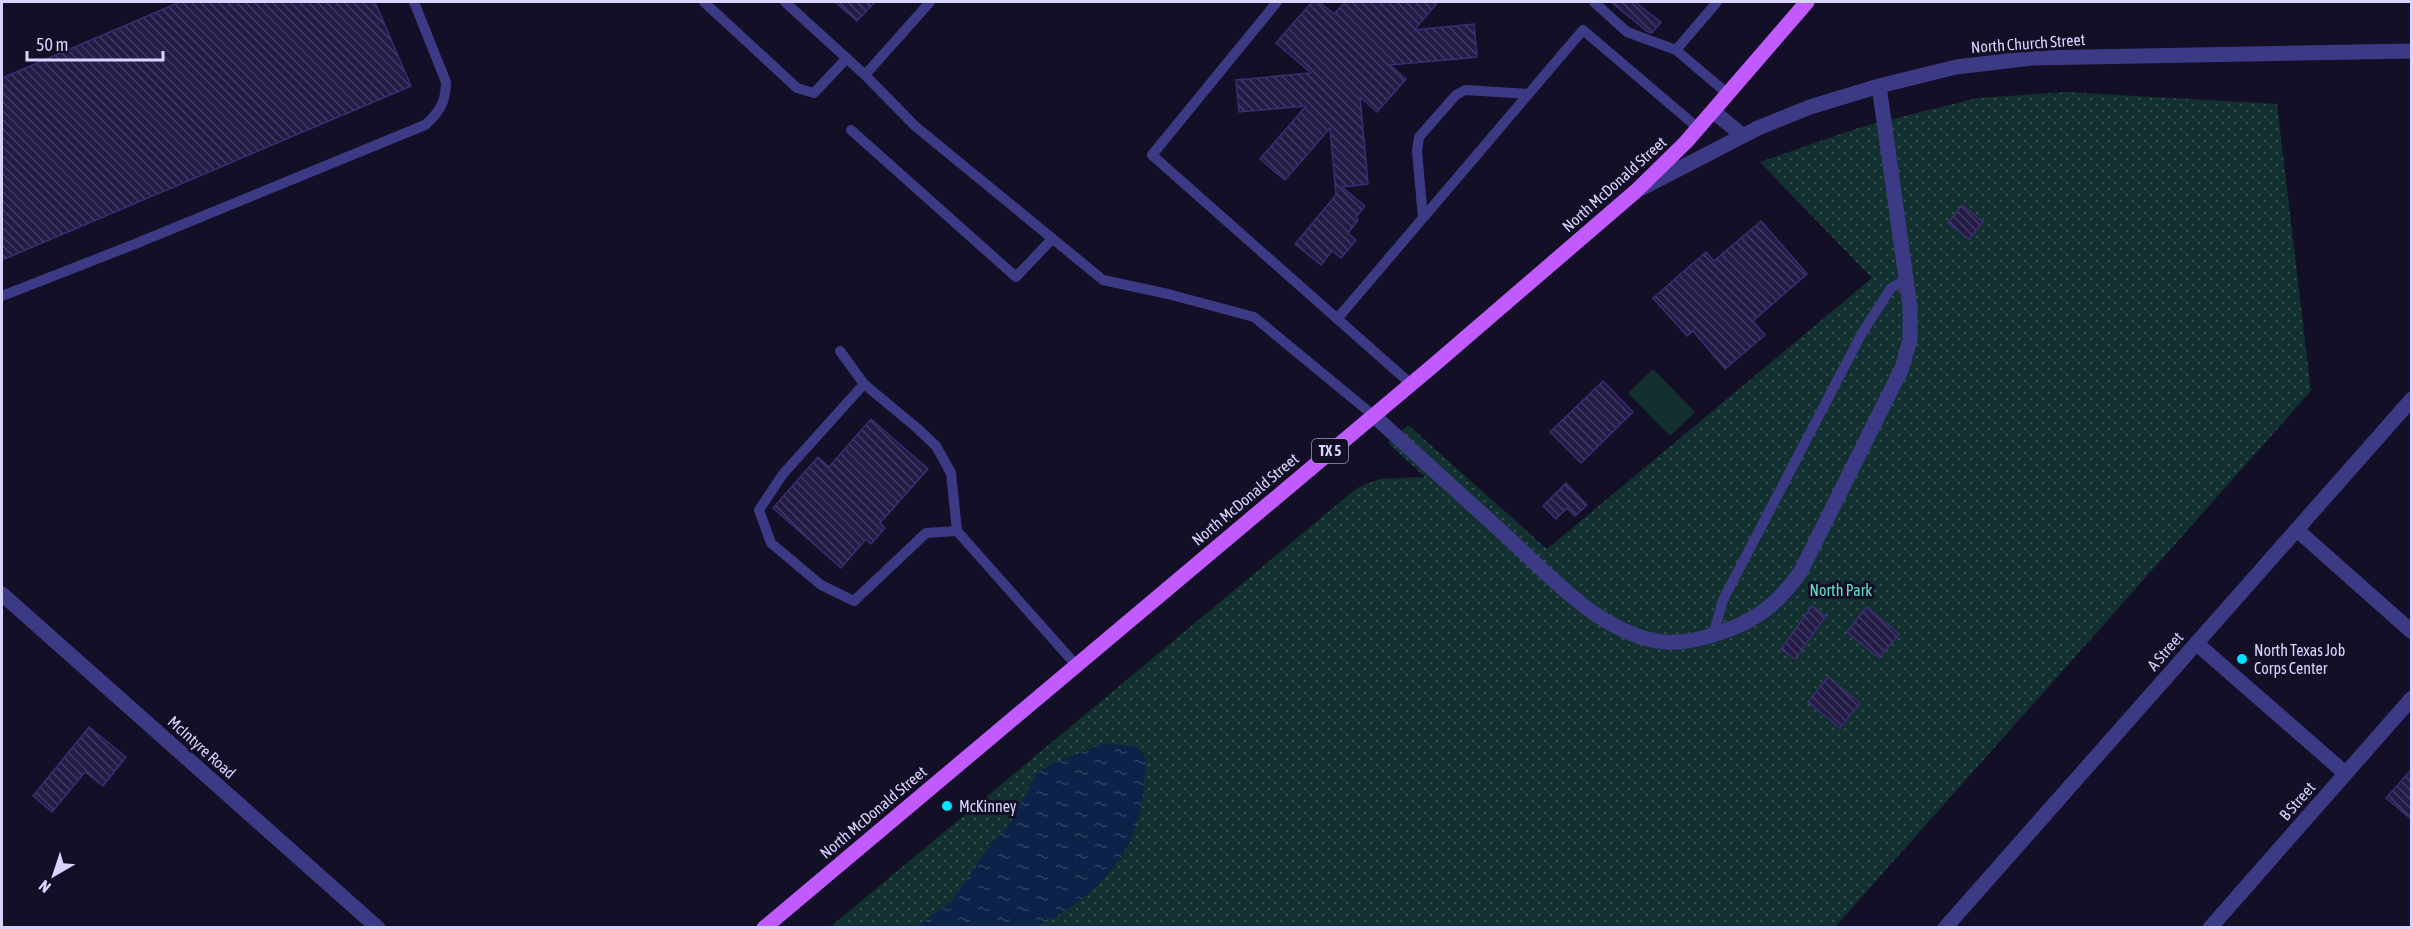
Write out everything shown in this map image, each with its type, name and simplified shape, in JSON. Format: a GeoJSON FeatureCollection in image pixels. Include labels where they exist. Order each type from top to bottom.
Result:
{"type":"FeatureCollection","features":[{"type":"Feature","properties":{"kind":"main road","name":"North McDonald Street"},"geometry":{"type":"LineString","coordinates":[[764,927],[1411,384],[1636,191],[1698,128],[1807,2]]}},
{"type":"Feature","properties":{"kind":"street","name":"North Church Street"},"geometry":{"type":"LineString","coordinates":[[1636,191],[1743,136],[1810,107],[1879,86],[1956,67],[2032,58],[2412,51]]}},
{"type":"Feature","properties":{"kind":"street"},"geometry":{"type":"LineString","coordinates":[[1373,415],[1552,577],[1607,621],[1625,632],[1657,641],[1682,642],[1733,629],[1761,615],[1785,593],[1801,571],[1902,368],[1910,339],[1912,322],[1907,279],[1879,86]]}},
{"type":"Feature","properties":{"kind":"street"},"geometry":{"type":"LineString","coordinates":[[1713,111],[1743,136]]}},
{"type":"Feature","properties":{"kind":"street","name":"A Street"},"geometry":{"type":"LineString","coordinates":[[1945,927],[2412,399]]}},
{"type":"Feature","properties":{"kind":"street"},"geometry":{"type":"LineString","coordinates":[[2297,530],[2412,632]]}},
{"type":"Feature","properties":{"kind":"street","name":"McIntyre Road"},"geometry":{"type":"LineString","coordinates":[[2,594],[378,927]]}},
{"type":"Feature","properties":{"kind":"street"},"geometry":{"type":"LineString","coordinates":[[2196,643],[2345,773]]}},
{"type":"Feature","properties":{"kind":"street","name":"B Street"},"geometry":{"type":"LineString","coordinates":[[2210,927],[2412,698]]}},
{"type":"Feature","properties":{"kind":"lane"},"geometry":{"type":"LineString","coordinates":[[2,296],[425,125],[442,106],[446,95],[446,82],[414,2]]}},
{"type":"Feature","properties":{"kind":"lane"},"geometry":{"type":"LineString","coordinates":[[704,2],[797,88],[814,93],[847,58]]}},
{"type":"Feature","properties":{"kind":"lane"},"geometry":{"type":"LineString","coordinates":[[785,2],[865,75],[915,126],[1103,280],[1168,294],[1254,317],[1373,415]]}},
{"type":"Feature","properties":{"kind":"lane"},"geometry":{"type":"LineString","coordinates":[[865,75],[930,2]]}},
{"type":"Feature","properties":{"kind":"lane"},"geometry":{"type":"LineString","coordinates":[[1276,2],[1152,155],[1411,384]]}},
{"type":"Feature","properties":{"kind":"lane"},"geometry":{"type":"LineString","coordinates":[[1594,2],[1627,32],[1676,50],[1728,94]]}},
{"type":"Feature","properties":{"kind":"lane"},"geometry":{"type":"LineString","coordinates":[[1676,50],[1717,2]]}},
{"type":"Feature","properties":{"kind":"lane"},"geometry":{"type":"LineString","coordinates":[[1337,319],[1583,30],[1698,128]]}},
{"type":"Feature","properties":{"kind":"lane"},"geometry":{"type":"LineString","coordinates":[[1424,218],[1417,151],[1419,137],[1456,95],[1465,90],[1529,94]]}},
{"type":"Feature","properties":{"kind":"lane"},"geometry":{"type":"LineString","coordinates":[[851,130],[1016,277],[1052,239]]}},
{"type":"Feature","properties":{"kind":"lane"},"geometry":{"type":"LineString","coordinates":[[1713,635],[1723,600],[1863,333],[1891,288],[1907,279]]}},
{"type":"Feature","properties":{"kind":"lane"},"geometry":{"type":"LineString","coordinates":[[840,351],[864,384],[936,446],[951,473],[957,531],[1076,665]]}},
{"type":"Feature","properties":{"kind":"lane"},"geometry":{"type":"LineString","coordinates":[[864,384],[783,474],[759,510],[771,543],[821,585],[854,601],[926,533],[957,531]]}},
{"type":"Feature","properties":{"kind":"green space","name":"North Park"},"geometry":{"type":"Polygon","coordinates":[[[2067,92],[2277,104],[2311,391],[1835,927],[829,928],[1357,488],[1379,479],[1425,477],[1388,443],[1408,425],[1547,549],[1872,278],[1760,162],[1861,127],[1977,98],[2067,92]]]}},
{"type":"Feature","properties":{"kind":"green space"},"geometry":{"type":"Polygon","coordinates":[[[1653,369],[1695,412],[1670,436],[1628,393],[1653,369]]]}},
{"type":"Feature","properties":{"kind":"water"},"geometry":{"type":"Polygon","coordinates":[[[1105,743],[1137,747],[1145,756],[1142,802],[1130,842],[1120,859],[1091,891],[1053,919],[1032,927],[916,927],[953,900],[991,844],[1010,825],[1037,773],[1058,761],[1105,743]]]}},
{"type":"Feature","properties":{"kind":"building"},"geometry":{"type":"Polygon","coordinates":[[[180,2],[375,2],[411,86],[2,260],[2,78],[180,2]]]}},
{"type":"Feature","properties":{"kind":"building"},"geometry":{"type":"Polygon","coordinates":[[[835,2],[875,2],[857,21],[835,2]]]}},
{"type":"Feature","properties":{"kind":"building"},"geometry":{"type":"Polygon","coordinates":[[[1312,2],[1319,2],[1334,14],[1345,2],[1438,2],[1414,30],[1474,24],[1477,57],[1390,65],[1406,79],[1377,112],[1360,97],[1368,184],[1342,187],[1365,206],[1348,233],[1356,240],[1341,258],[1332,251],[1321,265],[1295,244],[1336,195],[1330,128],[1285,180],[1260,159],[1306,106],[1239,112],[1236,80],[1311,73],[1276,43],[1312,2]]]}},
{"type":"Feature","properties":{"kind":"building"},"geometry":{"type":"Polygon","coordinates":[[[1611,2],[1635,2],[1661,22],[1652,33],[1648,32],[1611,2]]]}},
{"type":"Feature","properties":{"kind":"building"},"geometry":{"type":"Polygon","coordinates":[[[1962,205],[1983,222],[1969,239],[1948,223],[1962,205]]]}},
{"type":"Feature","properties":{"kind":"building"},"geometry":{"type":"Polygon","coordinates":[[[1761,221],[1807,274],[1753,321],[1765,335],[1725,369],[1693,331],[1687,336],[1653,298],[1706,252],[1714,261],[1761,221]]]}},
{"type":"Feature","properties":{"kind":"building"},"geometry":{"type":"Polygon","coordinates":[[[1603,381],[1633,412],[1581,463],[1550,432],[1603,381]]]}},
{"type":"Feature","properties":{"kind":"building"},"geometry":{"type":"Polygon","coordinates":[[[871,419],[928,469],[880,523],[885,528],[871,544],[866,539],[841,568],[773,508],[818,457],[829,467],[871,419]]]}},
{"type":"Feature","properties":{"kind":"building"},"geometry":{"type":"Polygon","coordinates":[[[1566,483],[1587,505],[1575,516],[1567,508],[1556,519],[1543,506],[1566,483]]]}},
{"type":"Feature","properties":{"kind":"building"},"geometry":{"type":"Polygon","coordinates":[[[1812,606],[1826,616],[1795,659],[1781,649],[1812,606]]]}},
{"type":"Feature","properties":{"kind":"building"},"geometry":{"type":"Polygon","coordinates":[[[1867,607],[1899,634],[1879,658],[1847,632],[1867,607]]]}},
{"type":"Feature","properties":{"kind":"building"},"geometry":{"type":"Polygon","coordinates":[[[1828,677],[1860,703],[1840,728],[1808,702],[1828,677]]]}},
{"type":"Feature","properties":{"kind":"building"},"geometry":{"type":"Polygon","coordinates":[[[89,727],[126,757],[103,786],[85,772],[52,812],[33,796],[89,727]]]}},
{"type":"Feature","properties":{"kind":"building"},"geometry":{"type":"Polygon","coordinates":[[[2412,769],[2412,820],[2386,798],[2412,769]]]}},
{"type":"Feature","properties":{"kind":"place","name":"North Texas Job Corps Center"},"geometry":{"type":"Point","coordinates":[2242,659]}},
{"type":"Feature","properties":{"kind":"place","name":"McKinney"},"geometry":{"type":"Point","coordinates":[947,806]}}]}
